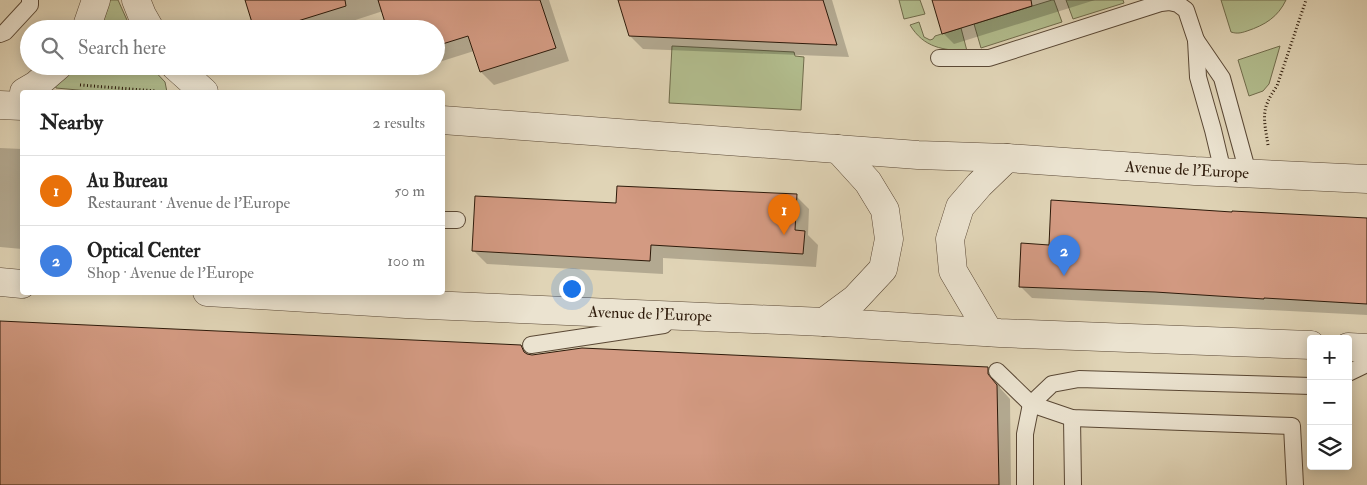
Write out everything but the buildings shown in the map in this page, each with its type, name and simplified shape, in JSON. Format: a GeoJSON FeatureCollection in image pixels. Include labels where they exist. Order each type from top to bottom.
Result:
{"type":"FeatureCollection","features":[{"type":"Feature","properties":{"kind":"street"},"geometry":{"type":"LineString","coordinates":[[89,20],[96,0]]}},
{"type":"Feature","properties":{"kind":"street"},"geometry":{"type":"LineString","coordinates":[[136,0],[145,20]]}},
{"type":"Feature","properties":{"kind":"street"},"geometry":{"type":"LineString","coordinates":[[28,90],[47,75]]}},
{"type":"Feature","properties":{"kind":"street"},"geometry":{"type":"LineString","coordinates":[[185,75],[202,90]]}},
{"type":"Feature","properties":{"kind":"street","name":"Avenue de l'Europe"},"geometry":{"type":"LineString","coordinates":[[445,120],[838,150],[1367,179]]}},
{"type":"Feature","properties":{"kind":"street"},"geometry":{"type":"LineString","coordinates":[[824,322],[855,299],[882,269],[889,239],[885,210],[868,182],[838,150]]}},
{"type":"Feature","properties":{"kind":"street"},"geometry":{"type":"LineString","coordinates":[[989,332],[953,271],[950,239],[960,207],[978,185],[1007,158]]}},
{"type":"Feature","properties":{"kind":"street"},"geometry":{"type":"LineString","coordinates":[[0,282],[20,284]]}},
{"type":"Feature","properties":{"kind":"street","name":"Avenue de l'Europe"},"geometry":{"type":"LineString","coordinates":[[302,295],[397,298],[989,332],[1307,344]]}},
{"type":"Feature","properties":{"kind":"street"},"geometry":{"type":"LineString","coordinates":[[1352,347],[1367,348]]}},
{"type":"Feature","properties":{"kind":"lane"},"geometry":{"type":"LineString","coordinates":[[0,34],[5,32],[30,5],[30,0]]}},
{"type":"Feature","properties":{"kind":"lane"},"geometry":{"type":"LineString","coordinates":[[939,58],[989,58],[1169,2],[1178,4],[1186,10],[1196,40],[1198,77],[1213,130],[1248,173]]}},
{"type":"Feature","properties":{"kind":"lane"},"geometry":{"type":"LineString","coordinates":[[1196,40],[1222,78],[1248,173]]}},
{"type":"Feature","properties":{"kind":"lane"},"geometry":{"type":"LineString","coordinates":[[530,345],[714,317]]}},
{"type":"Feature","properties":{"kind":"lane"},"geometry":{"type":"LineString","coordinates":[[1352,371],[1367,364]]}},
{"type":"Feature","properties":{"kind":"lane"},"geometry":{"type":"LineString","coordinates":[[997,371],[1031,404],[1072,418],[1292,426],[1294,485]]}},
{"type":"Feature","properties":{"kind":"lane"},"geometry":{"type":"LineString","coordinates":[[1025,485],[1024,434],[1031,404],[1052,384],[1079,379],[1307,386]]}},
{"type":"Feature","properties":{"kind":"lane"},"geometry":{"type":"LineString","coordinates":[[1072,418],[1073,485]]}},
{"type":"Feature","properties":{"kind":"path"},"geometry":{"type":"LineString","coordinates":[[1248,173],[1268,99],[1277,86],[1306,0]]}},
{"type":"Feature","properties":{"kind":"path"},"geometry":{"type":"LineString","coordinates":[[50,90],[70,85],[149,90]]}},
{"type":"Feature","properties":{"kind":"green space"},"geometry":{"type":"Polygon","coordinates":[[[103,0],[118,0],[127,20],[96,20],[103,0]]]}},
{"type":"Feature","properties":{"kind":"green space"},"geometry":{"type":"Polygon","coordinates":[[[899,0],[920,0],[925,14],[904,19],[899,0]]]}},
{"type":"Feature","properties":{"kind":"green space"},"geometry":{"type":"Polygon","coordinates":[[[1054,0],[1062,22],[981,48],[974,24],[1054,0]]]}},
{"type":"Feature","properties":{"kind":"green space"},"geometry":{"type":"Polygon","coordinates":[[[1066,0],[1123,0],[1124,3],[1073,19],[1066,0]]]}},
{"type":"Feature","properties":{"kind":"green space"},"geometry":{"type":"Polygon","coordinates":[[[1221,0],[1286,0],[1270,20],[1254,29],[1237,33],[1231,32],[1221,0]]]}},
{"type":"Feature","properties":{"kind":"green space"},"geometry":{"type":"Polygon","coordinates":[[[919,22],[924,37],[930,40],[935,36],[961,28],[967,51],[942,48],[921,39],[910,25],[919,22]]]}},
{"type":"Feature","properties":{"kind":"green space"},"geometry":{"type":"Polygon","coordinates":[[[672,46],[794,52],[795,56],[804,57],[801,110],[669,103],[672,46]]]}},
{"type":"Feature","properties":{"kind":"green space"},"geometry":{"type":"Polygon","coordinates":[[[1280,46],[1269,84],[1263,91],[1249,96],[1238,60],[1280,46]]]}},
{"type":"Feature","properties":{"kind":"green space"},"geometry":{"type":"Polygon","coordinates":[[[59,75],[158,75],[165,82],[167,90],[78,90],[56,88],[54,81],[59,75]]]}},
{"type":"Feature","properties":{"kind":"place","name":"Au Bureau"},"geometry":{"type":"Point","coordinates":[784,235]}},
{"type":"Feature","properties":{"kind":"place","name":"Optical Center"},"geometry":{"type":"Point","coordinates":[1064,276]}}]}
